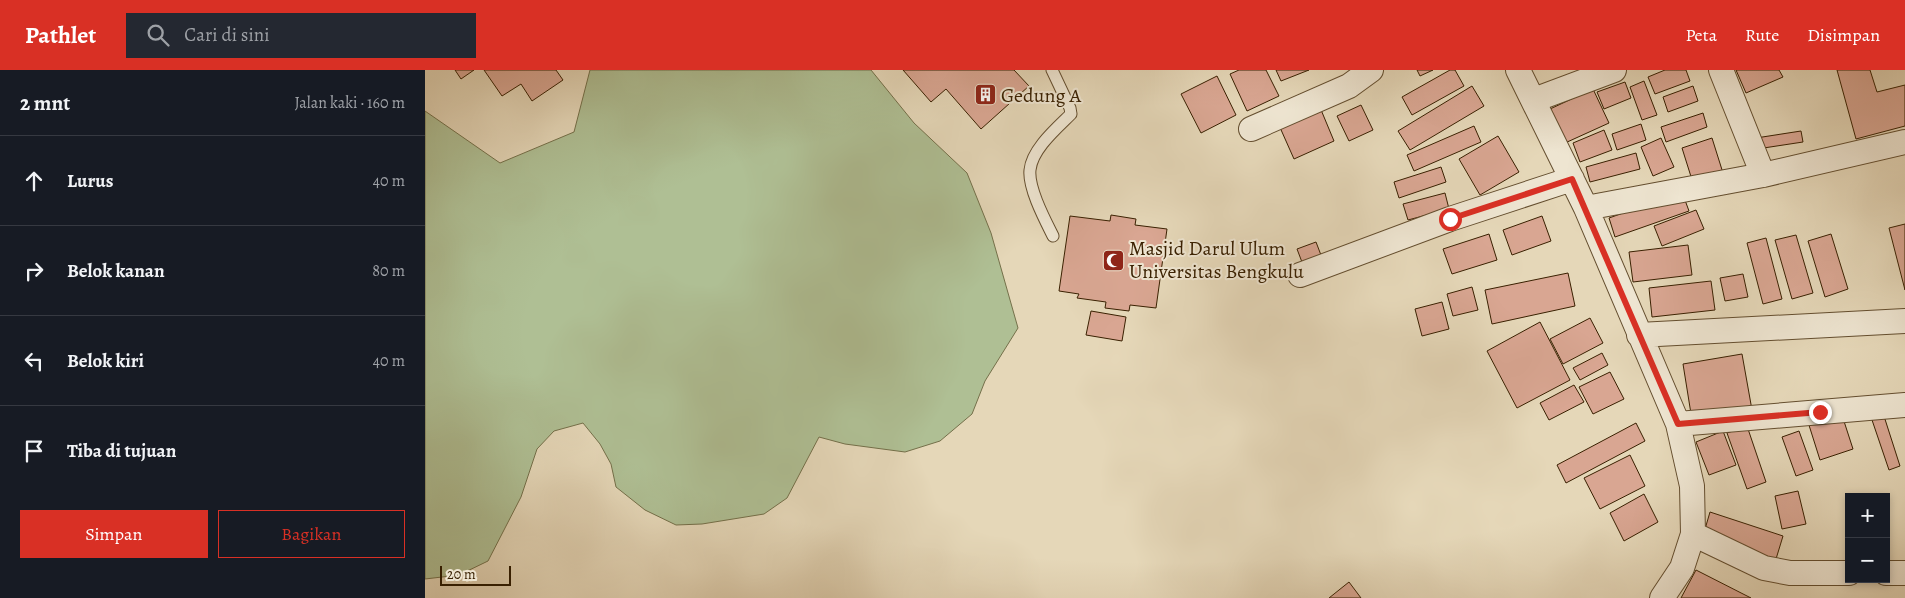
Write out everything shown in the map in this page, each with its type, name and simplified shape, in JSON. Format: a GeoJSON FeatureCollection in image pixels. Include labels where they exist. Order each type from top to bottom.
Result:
{"type":"FeatureCollection","features":[{"type":"Feature","properties":{"kind":"street"},"geometry":{"type":"LineString","coordinates":[[1251,129],[1349,86],[1371,70]]}},
{"type":"Feature","properties":{"kind":"street"},"geometry":{"type":"LineString","coordinates":[[1518,70],[1586,208],[1678,424],[1692,486],[1693,534],[1682,568],[1662,598]]}},
{"type":"Feature","properties":{"kind":"street"},"geometry":{"type":"LineString","coordinates":[[1534,100],[1613,70]]}},
{"type":"Feature","properties":{"kind":"street"},"geometry":{"type":"LineString","coordinates":[[1721,70],[1763,175]]}},
{"type":"Feature","properties":{"kind":"street"},"geometry":{"type":"LineString","coordinates":[[1586,208],[1763,175],[1905,142]]}},
{"type":"Feature","properties":{"kind":"street"},"geometry":{"type":"LineString","coordinates":[[1300,274],[1450,219],[1572,179]]}},
{"type":"Feature","properties":{"kind":"street"},"geometry":{"type":"LineString","coordinates":[[1639,335],[1905,322]]}},
{"type":"Feature","properties":{"kind":"street"},"geometry":{"type":"LineString","coordinates":[[1678,424],[1905,405]]}},
{"type":"Feature","properties":{"kind":"street"},"geometry":{"type":"LineString","coordinates":[[1693,534],[1764,568],[1790,573],[1845,573]]}},
{"type":"Feature","properties":{"kind":"street"},"geometry":{"type":"LineString","coordinates":[[1890,573],[1905,574]]}},
{"type":"Feature","properties":{"kind":"lane"},"geometry":{"type":"LineString","coordinates":[[1053,70],[1071,114],[1041,146],[1033,158],[1029,171],[1037,204],[1053,236]]}},
{"type":"Feature","properties":{"kind":"green space"},"geometry":{"type":"Polygon","coordinates":[[[590,70],[871,70],[914,123],[967,173],[991,233],[1018,328],[985,381],[972,414],[940,441],[905,452],[845,444],[819,437],[787,498],[764,514],[702,524],[676,525],[645,510],[616,487],[611,464],[600,444],[583,423],[554,431],[537,449],[521,497],[488,561],[459,575],[425,579],[425,111],[500,163],[574,132],[590,70]]]}},
{"type":"Feature","properties":{"kind":"building"},"geometry":{"type":"Polygon","coordinates":[[[455,70],[474,70],[461,79],[455,70]]]}},
{"type":"Feature","properties":{"kind":"building"},"geometry":{"type":"Polygon","coordinates":[[[484,70],[556,70],[563,80],[532,101],[521,84],[502,96],[484,70]]]}},
{"type":"Feature","properties":{"kind":"building","name":"Gedung A"},"geometry":{"type":"Polygon","coordinates":[[[903,70],[1014,70],[1029,86],[981,129],[946,89],[931,102],[903,70]]]}},
{"type":"Feature","properties":{"kind":"building"},"geometry":{"type":"Polygon","coordinates":[[[1239,70],[1266,70],[1279,96],[1247,111],[1230,74],[1239,70]]]}},
{"type":"Feature","properties":{"kind":"building"},"geometry":{"type":"Polygon","coordinates":[[[1276,70],[1309,70],[1281,81],[1276,70]]]}},
{"type":"Feature","properties":{"kind":"building"},"geometry":{"type":"Polygon","coordinates":[[[1417,70],[1433,70],[1420,76],[1417,70]]]}},
{"type":"Feature","properties":{"kind":"building"},"geometry":{"type":"Polygon","coordinates":[[[1450,70],[1455,70],[1464,86],[1412,115],[1402,97],[1450,70]]]}},
{"type":"Feature","properties":{"kind":"building"},"geometry":{"type":"Polygon","coordinates":[[[1665,70],[1686,70],[1690,81],[1655,94],[1648,77],[1665,70]]]}},
{"type":"Feature","properties":{"kind":"building"},"geometry":{"type":"Polygon","coordinates":[[[1736,70],[1779,70],[1783,77],[1746,93],[1736,70]]]}},
{"type":"Feature","properties":{"kind":"building"},"geometry":{"type":"Polygon","coordinates":[[[1837,70],[1870,70],[1877,92],[1905,85],[1905,126],[1856,139],[1837,70]]]}},
{"type":"Feature","properties":{"kind":"building"},"geometry":{"type":"Polygon","coordinates":[[[1217,76],[1236,115],[1201,133],[1181,94],[1217,76]]]}},
{"type":"Feature","properties":{"kind":"building"},"geometry":{"type":"Polygon","coordinates":[[[1644,81],[1657,115],[1642,120],[1630,87],[1644,81]]]}},
{"type":"Feature","properties":{"kind":"building"},"geometry":{"type":"Polygon","coordinates":[[[1625,82],[1631,98],[1604,109],[1597,92],[1625,82]]]}},
{"type":"Feature","properties":{"kind":"building"},"geometry":{"type":"Polygon","coordinates":[[[1472,86],[1484,106],[1410,150],[1398,131],[1472,86]]]}},
{"type":"Feature","properties":{"kind":"building"},"geometry":{"type":"Polygon","coordinates":[[[1693,86],[1698,101],[1668,112],[1663,97],[1693,86]]]}},
{"type":"Feature","properties":{"kind":"building"},"geometry":{"type":"Polygon","coordinates":[[[1593,89],[1609,123],[1565,143],[1550,109],[1593,89]]]}},
{"type":"Feature","properties":{"kind":"building"},"geometry":{"type":"Polygon","coordinates":[[[1319,105],[1334,141],[1294,159],[1278,123],[1319,105]]]}},
{"type":"Feature","properties":{"kind":"building"},"geometry":{"type":"Polygon","coordinates":[[[1361,105],[1373,130],[1349,141],[1337,116],[1361,105]]]}},
{"type":"Feature","properties":{"kind":"building"},"geometry":{"type":"Polygon","coordinates":[[[1703,113],[1707,127],[1666,142],[1661,127],[1703,113]]]}},
{"type":"Feature","properties":{"kind":"building"},"geometry":{"type":"Polygon","coordinates":[[[1641,124],[1646,140],[1617,150],[1612,134],[1641,124]]]}},
{"type":"Feature","properties":{"kind":"building"},"geometry":{"type":"Polygon","coordinates":[[[1474,126],[1481,142],[1414,171],[1407,155],[1474,126]]]}},
{"type":"Feature","properties":{"kind":"building"},"geometry":{"type":"Polygon","coordinates":[[[1604,130],[1612,150],[1580,162],[1573,143],[1604,130]]]}},
{"type":"Feature","properties":{"kind":"building"},"geometry":{"type":"Polygon","coordinates":[[[1801,131],[1803,142],[1757,149],[1756,138],[1801,131]]]}},
{"type":"Feature","properties":{"kind":"building"},"geometry":{"type":"Polygon","coordinates":[[[1498,136],[1519,172],[1480,195],[1459,159],[1498,136]]]}},
{"type":"Feature","properties":{"kind":"building"},"geometry":{"type":"Polygon","coordinates":[[[1661,138],[1674,167],[1653,176],[1641,147],[1661,138]]]}},
{"type":"Feature","properties":{"kind":"building"},"geometry":{"type":"Polygon","coordinates":[[[1712,138],[1723,173],[1693,183],[1682,148],[1712,138]]]}},
{"type":"Feature","properties":{"kind":"building"},"geometry":{"type":"Polygon","coordinates":[[[1636,153],[1640,169],[1590,182],[1586,167],[1636,153]]]}},
{"type":"Feature","properties":{"kind":"building"},"geometry":{"type":"Polygon","coordinates":[[[1441,167],[1446,182],[1399,198],[1394,182],[1441,167]]]}},
{"type":"Feature","properties":{"kind":"building"},"geometry":{"type":"Polygon","coordinates":[[[1682,192],[1689,211],[1615,237],[1609,218],[1682,192]]]}},
{"type":"Feature","properties":{"kind":"building"},"geometry":{"type":"Polygon","coordinates":[[[1445,193],[1449,209],[1408,220],[1403,204],[1445,193]]]}},
{"type":"Feature","properties":{"kind":"building"},"geometry":{"type":"Polygon","coordinates":[[[1696,210],[1704,229],[1662,246],[1654,226],[1696,210]]]}},
{"type":"Feature","properties":{"kind":"building","name":"Masjid Darul Ulum Universitas Bengkulu"},"geometry":{"type":"Polygon","coordinates":[[[1111,215],[1136,219],[1135,225],[1167,229],[1156,308],[1130,305],[1129,311],[1105,308],[1106,302],[1077,298],[1079,294],[1059,291],[1070,216],[1110,221],[1111,215]]]}},
{"type":"Feature","properties":{"kind":"building"},"geometry":{"type":"Polygon","coordinates":[[[1542,216],[1551,241],[1512,255],[1503,230],[1542,216]]]}},
{"type":"Feature","properties":{"kind":"building"},"geometry":{"type":"Polygon","coordinates":[[[1905,224],[1905,290],[1889,228],[1905,224]]]}},
{"type":"Feature","properties":{"kind":"building"},"geometry":{"type":"Polygon","coordinates":[[[1489,234],[1497,260],[1452,274],[1443,249],[1489,234]]]}},
{"type":"Feature","properties":{"kind":"building"},"geometry":{"type":"Polygon","coordinates":[[[1831,234],[1848,289],[1825,297],[1808,241],[1831,234]]]}},
{"type":"Feature","properties":{"kind":"building"},"geometry":{"type":"Polygon","coordinates":[[[1796,235],[1813,293],[1792,299],[1775,240],[1796,235]]]}},
{"type":"Feature","properties":{"kind":"building"},"geometry":{"type":"Polygon","coordinates":[[[1766,238],[1782,299],[1763,304],[1747,243],[1766,238]]]}},
{"type":"Feature","properties":{"kind":"building"},"geometry":{"type":"Polygon","coordinates":[[[1316,242],[1324,263],[1305,270],[1297,249],[1316,242]]]}},
{"type":"Feature","properties":{"kind":"building"},"geometry":{"type":"Polygon","coordinates":[[[1688,245],[1692,275],[1633,282],[1629,252],[1688,245]]]}},
{"type":"Feature","properties":{"kind":"building"},"geometry":{"type":"Polygon","coordinates":[[[1568,273],[1575,306],[1492,324],[1485,290],[1568,273]]]}},
{"type":"Feature","properties":{"kind":"building"},"geometry":{"type":"Polygon","coordinates":[[[1743,274],[1748,297],[1725,301],[1720,278],[1743,274]]]}},
{"type":"Feature","properties":{"kind":"building"},"geometry":{"type":"Polygon","coordinates":[[[1711,281],[1715,310],[1652,317],[1649,288],[1711,281]]]}},
{"type":"Feature","properties":{"kind":"building"},"geometry":{"type":"Polygon","coordinates":[[[1472,287],[1478,310],[1453,316],[1447,294],[1472,287]]]}},
{"type":"Feature","properties":{"kind":"building"},"geometry":{"type":"Polygon","coordinates":[[[1442,302],[1449,329],[1422,336],[1415,309],[1442,302]]]}},
{"type":"Feature","properties":{"kind":"building","name":"Masjid Darul Ulum Universitas Bengkulu"},"geometry":{"type":"Polygon","coordinates":[[[1091,311],[1126,317],[1122,341],[1086,335],[1091,311]]]}},
{"type":"Feature","properties":{"kind":"building"},"geometry":{"type":"Polygon","coordinates":[[[1590,318],[1603,343],[1563,364],[1550,339],[1590,318]]]}},
{"type":"Feature","properties":{"kind":"building"},"geometry":{"type":"Polygon","coordinates":[[[1540,322],[1570,380],[1517,408],[1487,351],[1540,322]]]}},
{"type":"Feature","properties":{"kind":"building"},"geometry":{"type":"Polygon","coordinates":[[[1602,353],[1608,365],[1580,380],[1573,368],[1602,353]]]}},
{"type":"Feature","properties":{"kind":"building"},"geometry":{"type":"Polygon","coordinates":[[[1742,354],[1752,410],[1692,420],[1683,364],[1742,354]]]}},
{"type":"Feature","properties":{"kind":"building"},"geometry":{"type":"Polygon","coordinates":[[[1610,372],[1624,399],[1593,414],[1579,387],[1610,372]]]}},
{"type":"Feature","properties":{"kind":"building"},"geometry":{"type":"Polygon","coordinates":[[[1574,385],[1584,402],[1549,420],[1540,403],[1574,385]]]}},
{"type":"Feature","properties":{"kind":"building"},"geometry":{"type":"Polygon","coordinates":[[[1841,412],[1853,449],[1820,460],[1808,422],[1841,412]]]}},
{"type":"Feature","properties":{"kind":"building"},"geometry":{"type":"Polygon","coordinates":[[[1883,413],[1900,466],[1889,470],[1871,417],[1883,413]]]}},
{"type":"Feature","properties":{"kind":"building"},"geometry":{"type":"Polygon","coordinates":[[[1636,423],[1645,441],[1566,483],[1557,465],[1636,423]]]}},
{"type":"Feature","properties":{"kind":"building"},"geometry":{"type":"Polygon","coordinates":[[[1747,426],[1766,482],[1747,489],[1727,433],[1747,426]]]}},
{"type":"Feature","properties":{"kind":"building"},"geometry":{"type":"Polygon","coordinates":[[[1723,431],[1736,465],[1709,475],[1696,442],[1723,431]]]}},
{"type":"Feature","properties":{"kind":"building"},"geometry":{"type":"Polygon","coordinates":[[[1799,431],[1813,470],[1796,476],[1782,437],[1799,431]]]}},
{"type":"Feature","properties":{"kind":"building"},"geometry":{"type":"Polygon","coordinates":[[[1630,455],[1645,486],[1600,509],[1584,478],[1630,455]]]}},
{"type":"Feature","properties":{"kind":"building"},"geometry":{"type":"Polygon","coordinates":[[[1798,491],[1806,524],[1782,529],[1775,496],[1798,491]]]}},
{"type":"Feature","properties":{"kind":"building"},"geometry":{"type":"Polygon","coordinates":[[[1644,494],[1658,522],[1624,541],[1610,513],[1644,494]]]}},
{"type":"Feature","properties":{"kind":"building"},"geometry":{"type":"Polygon","coordinates":[[[1710,512],[1783,536],[1776,559],[1703,536],[1710,512]]]}},
{"type":"Feature","properties":{"kind":"building"},"geometry":{"type":"Polygon","coordinates":[[[1696,570],[1751,598],[1681,598],[1696,570]]]}},
{"type":"Feature","properties":{"kind":"building"},"geometry":{"type":"Polygon","coordinates":[[[1349,582],[1361,598],[1329,598],[1349,582]]]}},
{"type":"Feature","properties":{"kind":"place","name":"Gedung A"},"geometry":{"type":"Point","coordinates":[985,95]}},
{"type":"Feature","properties":{"kind":"place","name":"Masjid Darul Ulum Universitas Bengkulu"},"geometry":{"type":"Point","coordinates":[1113,260]}},
{"type":"Feature","properties":{"kind":"route"},"geometry":{"type":"LineString","coordinates":[[1450,219],[1572,179],[1678,424],[1820,412]]}}]}
